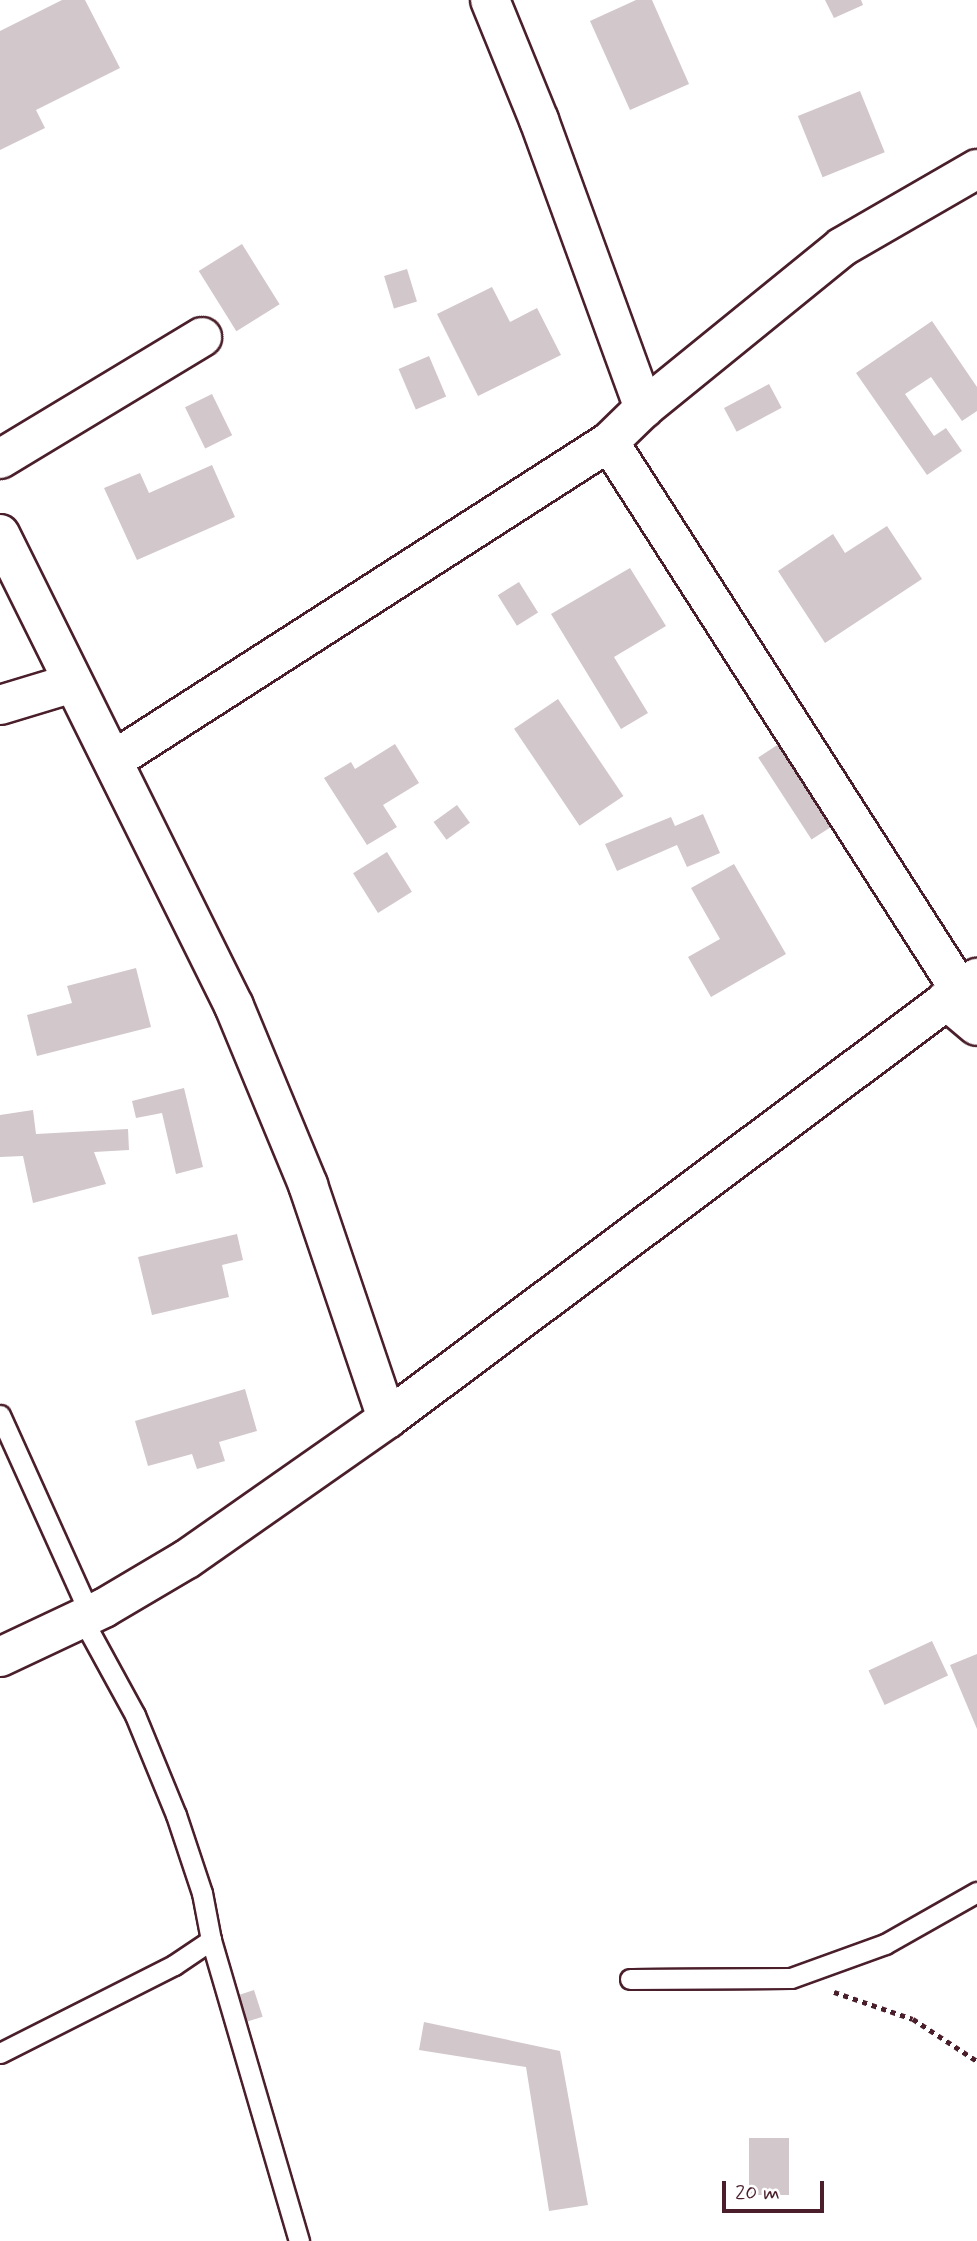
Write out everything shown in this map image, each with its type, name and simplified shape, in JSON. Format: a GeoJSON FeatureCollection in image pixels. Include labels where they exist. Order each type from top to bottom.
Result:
{"type":"FeatureCollection","features":[{"type":"Feature","properties":{"kind":"street"},"geometry":{"type":"LineString","coordinates":[[490,0],[539,120],[644,408]]}},
{"type":"Feature","properties":{"kind":"street"},"geometry":{"type":"LineString","coordinates":[[114,760],[609,442],[644,408],[842,247],[977,169]]}},
{"type":"Feature","properties":{"kind":"street"},"geometry":{"type":"LineString","coordinates":[[0,459],[202,337]]}},
{"type":"Feature","properties":{"kind":"street"},"geometry":{"type":"LineString","coordinates":[[609,442],[961,989],[977,1026]]}},
{"type":"Feature","properties":{"kind":"street"},"geometry":{"type":"LineString","coordinates":[[0,534],[234,1006],[308,1185],[387,1419]]}},
{"type":"Feature","properties":{"kind":"street"},"geometry":{"type":"LineString","coordinates":[[0,705],[73,683]]}},
{"type":"Feature","properties":{"kind":"street"},"geometry":{"type":"LineString","coordinates":[[0,1657],[86,1616],[187,1559],[387,1419],[961,989]]}},
{"type":"Feature","properties":{"kind":"lane"},"geometry":{"type":"LineString","coordinates":[[0,1415],[86,1616],[135,1715],[166,1790],[202,1893],[211,1940],[299,2241]]}},
{"type":"Feature","properties":{"kind":"lane"},"geometry":{"type":"LineString","coordinates":[[630,1979],[791,1978],[885,1944],[977,1892]]}},
{"type":"Feature","properties":{"kind":"lane"},"geometry":{"type":"LineString","coordinates":[[0,2053],[174,1965],[211,1940]]}},
{"type":"Feature","properties":{"kind":"path"},"geometry":{"type":"LineString","coordinates":[[791,1978],[913,2019],[977,2061]]}},
{"type":"Feature","properties":{"kind":"building"},"geometry":{"type":"Polygon","coordinates":[[[62,0],[85,0],[120,68],[36,110],[45,128],[0,150],[0,31],[62,0]]]}},
{"type":"Feature","properties":{"kind":"building"},"geometry":{"type":"Polygon","coordinates":[[[636,0],[652,0],[689,84],[630,110],[590,21],[636,0]]]}},
{"type":"Feature","properties":{"kind":"building"},"geometry":{"type":"Polygon","coordinates":[[[825,0],[861,0],[863,5],[834,18],[825,0]]]}},
{"type":"Feature","properties":{"kind":"building"},"geometry":{"type":"Polygon","coordinates":[[[860,91],[885,152],[823,177],[798,116],[860,91]]]}},
{"type":"Feature","properties":{"kind":"building"},"geometry":{"type":"Polygon","coordinates":[[[242,244],[280,304],[236,331],[199,271],[242,244]]]}},
{"type":"Feature","properties":{"kind":"building"},"geometry":{"type":"Polygon","coordinates":[[[407,269],[417,302],[394,309],[384,276],[407,269]]]}},
{"type":"Feature","properties":{"kind":"building"},"geometry":{"type":"Polygon","coordinates":[[[492,287],[510,322],[537,308],[561,355],[478,396],[437,314],[492,287]]]}},
{"type":"Feature","properties":{"kind":"building"},"geometry":{"type":"Polygon","coordinates":[[[932,321],[977,387],[977,411],[962,421],[931,377],[905,394],[934,436],[946,428],[962,451],[927,475],[856,373],[932,321]]]}},
{"type":"Feature","properties":{"kind":"building"},"geometry":{"type":"Polygon","coordinates":[[[429,356],[446,397],[416,409],[399,369],[429,356]]]}},
{"type":"Feature","properties":{"kind":"building"},"geometry":{"type":"Polygon","coordinates":[[[769,384],[782,408],[737,432],[724,408],[769,384]]]}},
{"type":"Feature","properties":{"kind":"building"},"geometry":{"type":"Polygon","coordinates":[[[212,394],[232,435],[205,448],[185,407],[212,394]]]}},
{"type":"Feature","properties":{"kind":"building"},"geometry":{"type":"Polygon","coordinates":[[[212,465],[235,517],[137,560],[104,488],[140,473],[149,493],[212,465]]]}},
{"type":"Feature","properties":{"kind":"building"},"geometry":{"type":"Polygon","coordinates":[[[887,526],[922,579],[825,643],[778,571],[833,534],[845,553],[887,526]]]}},
{"type":"Feature","properties":{"kind":"building"},"geometry":{"type":"Polygon","coordinates":[[[630,568],[666,626],[614,657],[648,713],[621,729],[551,614],[630,568]]]}},
{"type":"Feature","properties":{"kind":"building"},"geometry":{"type":"Polygon","coordinates":[[[519,582],[538,613],[517,626],[498,595],[519,582]]]}},
{"type":"Feature","properties":{"kind":"building"},"geometry":{"type":"Polygon","coordinates":[[[558,699],[623,796],[579,826],[514,729],[558,699]]]}},
{"type":"Feature","properties":{"kind":"building"},"geometry":{"type":"Polygon","coordinates":[[[785,740],[838,822],[812,840],[758,757],[785,740]]]}},
{"type":"Feature","properties":{"kind":"building"},"geometry":{"type":"Polygon","coordinates":[[[395,744],[419,783],[383,805],[397,827],[367,845],[324,778],[351,762],[355,769],[395,744]]]}},
{"type":"Feature","properties":{"kind":"building"},"geometry":{"type":"Polygon","coordinates":[[[457,805],[470,823],[446,840],[434,822],[457,805]]]}},
{"type":"Feature","properties":{"kind":"building"},"geometry":{"type":"Polygon","coordinates":[[[703,814],[720,853],[687,867],[677,845],[617,871],[605,844],[671,817],[675,826],[703,814]]]}},
{"type":"Feature","properties":{"kind":"building"},"geometry":{"type":"Polygon","coordinates":[[[387,852],[412,892],[378,913],[353,873],[387,852]]]}},
{"type":"Feature","properties":{"kind":"building"},"geometry":{"type":"Polygon","coordinates":[[[734,864],[786,954],[711,997],[688,957],[720,939],[691,888],[734,864]]]}},
{"type":"Feature","properties":{"kind":"building"},"geometry":{"type":"Polygon","coordinates":[[[136,968],[151,1027],[37,1056],[27,1015],[72,1003],[67,986],[136,968]]]}},
{"type":"Feature","properties":{"kind":"building"},"geometry":{"type":"Polygon","coordinates":[[[184,1088],[203,1167],[176,1174],[162,1113],[136,1118],[132,1101],[184,1088]]]}},
{"type":"Feature","properties":{"kind":"building"},"geometry":{"type":"Polygon","coordinates":[[[33,1110],[36,1134],[128,1129],[129,1150],[94,1152],[106,1184],[33,1203],[23,1156],[0,1157],[0,1115],[33,1110]]]}},
{"type":"Feature","properties":{"kind":"building"},"geometry":{"type":"Polygon","coordinates":[[[237,1234],[243,1260],[222,1265],[229,1297],[152,1315],[138,1257],[237,1234]]]}},
{"type":"Feature","properties":{"kind":"building"},"geometry":{"type":"Polygon","coordinates":[[[245,1389],[257,1431],[219,1442],[225,1461],[197,1469],[192,1454],[148,1466],[135,1421],[245,1389]]]}},
{"type":"Feature","properties":{"kind":"building"},"geometry":{"type":"Polygon","coordinates":[[[932,1641],[948,1675],[885,1705],[869,1671],[932,1641]]]}},
{"type":"Feature","properties":{"kind":"building"},"geometry":{"type":"Polygon","coordinates":[[[977,1654],[977,1729],[950,1665],[977,1654]]]}},
{"type":"Feature","properties":{"kind":"building"},"geometry":{"type":"Polygon","coordinates":[[[254,1990],[263,2017],[244,2023],[235,1996],[254,1990]]]}},
{"type":"Feature","properties":{"kind":"building"},"geometry":{"type":"Polygon","coordinates":[[[424,2022],[560,2051],[588,2205],[549,2211],[526,2067],[419,2050],[424,2022]]]}},
{"type":"Feature","properties":{"kind":"building"},"geometry":{"type":"Polygon","coordinates":[[[749,2138],[789,2138],[789,2195],[749,2195],[749,2138]]]}}]}
